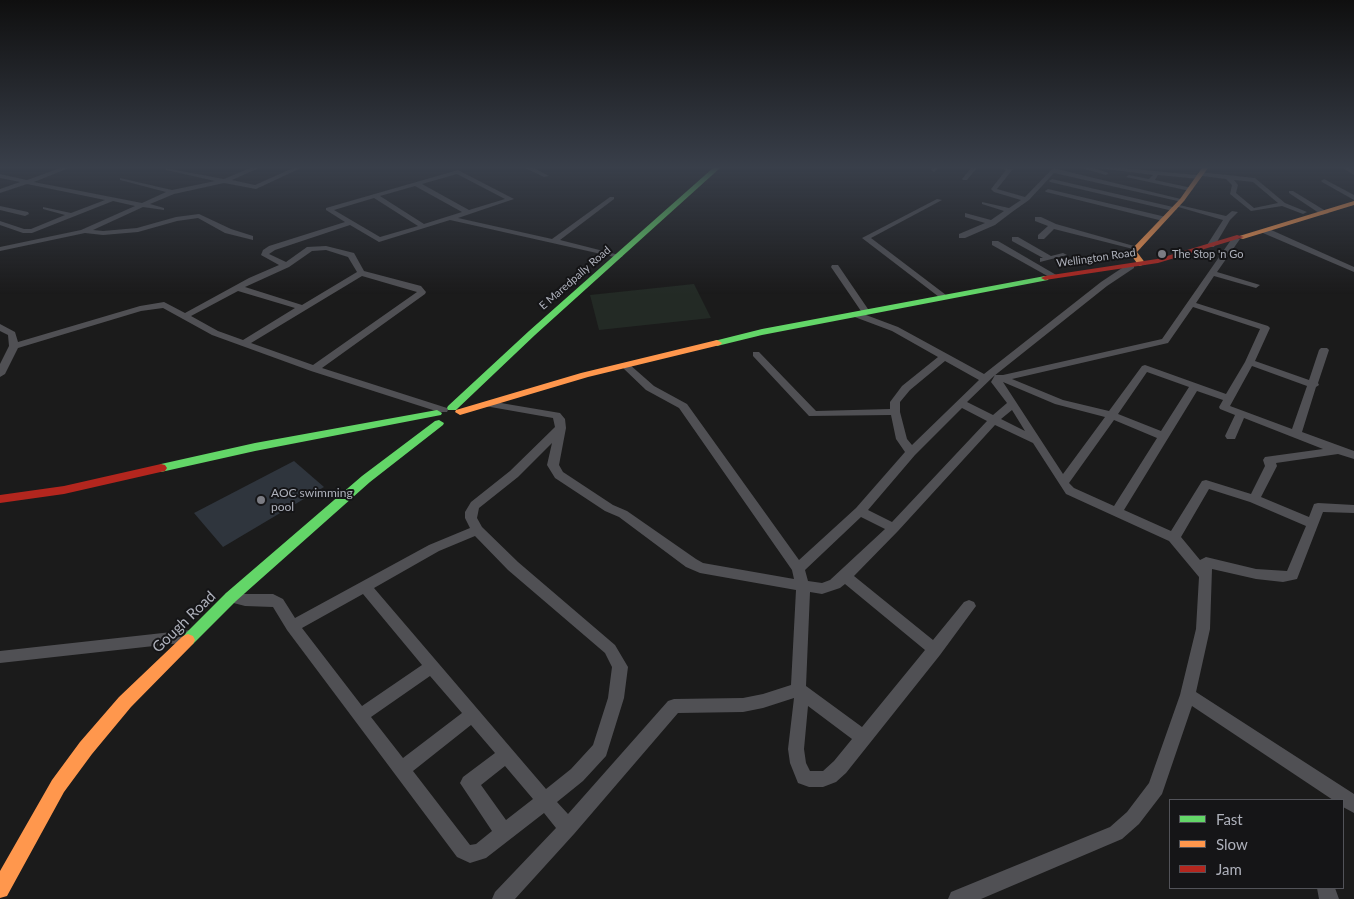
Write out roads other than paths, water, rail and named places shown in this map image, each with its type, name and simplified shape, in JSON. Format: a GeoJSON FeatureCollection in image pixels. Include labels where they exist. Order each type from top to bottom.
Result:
{"type":"FeatureCollection","features":[{"type":"Feature","properties":{"kind":"main road","name":"E Maredpally Road"},"geometry":{"type":"LineString","coordinates":[[448,416],[524,339],[670,210]]}},
{"type":"Feature","properties":{"kind":"main road"},"geometry":{"type":"LineString","coordinates":[[1136,265],[1133,252],[1172,210]]}},
{"type":"Feature","properties":{"kind":"main road","name":"Wellington Road"},"geometry":{"type":"LineString","coordinates":[[0,499],[64,490],[255,447],[448,416],[626,366],[762,332],[1054,276],[1136,265],[1266,231],[1334,210]]}},
{"type":"Feature","properties":{"kind":"main road","name":"Gough Road"},"geometry":{"type":"LineString","coordinates":[[0,889],[49,800],[86,748],[138,688],[231,597],[353,490],[448,416]]}},
{"type":"Feature","properties":{"kind":"street"},"geometry":{"type":"LineString","coordinates":[[8,210],[25,214]]}},
{"type":"Feature","properties":{"kind":"street"},"geometry":{"type":"LineString","coordinates":[[52,210],[71,215]]}},
{"type":"Feature","properties":{"kind":"street"},"geometry":{"type":"LineString","coordinates":[[0,223],[28,231],[84,210]]}},
{"type":"Feature","properties":{"kind":"street"},"geometry":{"type":"LineString","coordinates":[[86,231],[87,228],[127,210]]}},
{"type":"Feature","properties":{"kind":"street"},"geometry":{"type":"LineString","coordinates":[[329,210],[379,240],[474,210]]}},
{"type":"Feature","properties":{"kind":"street"},"geometry":{"type":"LineString","coordinates":[[398,210],[425,226]]}},
{"type":"Feature","properties":{"kind":"street"},"geometry":{"type":"LineString","coordinates":[[464,210],[468,212]]}},
{"type":"Feature","properties":{"kind":"street"},"geometry":{"type":"LineString","coordinates":[[554,241],[596,210]]}},
{"type":"Feature","properties":{"kind":"street"},"geometry":{"type":"LineString","coordinates":[[920,210],[866,238],[943,297]]}},
{"type":"Feature","properties":{"kind":"street"},"geometry":{"type":"LineString","coordinates":[[1124,210],[1163,219]]}},
{"type":"Feature","properties":{"kind":"street"},"geometry":{"type":"LineString","coordinates":[[1195,210],[1227,219]]}},
{"type":"Feature","properties":{"kind":"street"},"geometry":{"type":"LineString","coordinates":[[1298,210],[1303,212]]}},
{"type":"Feature","properties":{"kind":"street"},"geometry":{"type":"LineString","coordinates":[[1320,210],[1325,213]]}},
{"type":"Feature","properties":{"kind":"street"},"geometry":{"type":"LineString","coordinates":[[962,236],[992,223],[1010,211]]}},
{"type":"Feature","properties":{"kind":"street"},"geometry":{"type":"LineString","coordinates":[[1211,245],[1227,219],[1234,212]]}},
{"type":"Feature","properties":{"kind":"street"},"geometry":{"type":"LineString","coordinates":[[968,215],[992,223]]}},
{"type":"Feature","properties":{"kind":"street"},"geometry":{"type":"LineString","coordinates":[[0,249],[86,231],[104,233],[138,230],[176,219],[200,216],[228,231],[250,238]]}},
{"type":"Feature","properties":{"kind":"street"},"geometry":{"type":"LineString","coordinates":[[451,218],[619,256]]}},
{"type":"Feature","properties":{"kind":"street"},"geometry":{"type":"LineString","coordinates":[[1038,219],[1053,226],[1137,248]]}},
{"type":"Feature","properties":{"kind":"street"},"geometry":{"type":"LineString","coordinates":[[286,265],[265,255],[266,252],[272,248],[350,223]]}},
{"type":"Feature","properties":{"kind":"street"},"geometry":{"type":"LineString","coordinates":[[1041,237],[1053,226]]}},
{"type":"Feature","properties":{"kind":"street"},"geometry":{"type":"LineString","coordinates":[[1266,231],[1354,270]]}},
{"type":"Feature","properties":{"kind":"street"},"geometry":{"type":"LineString","coordinates":[[1015,239],[1050,258]]}},
{"type":"Feature","properties":{"kind":"street"},"geometry":{"type":"LineString","coordinates":[[1204,574],[1174,538],[1070,490],[1063,484],[1034,440],[1013,403],[996,382],[1002,378],[1165,341],[1236,239]]}},
{"type":"Feature","properties":{"kind":"street"},"geometry":{"type":"LineString","coordinates":[[994,242],[1054,276]]}},
{"type":"Feature","properties":{"kind":"street"},"geometry":{"type":"LineString","coordinates":[[185,316],[286,265],[310,249],[326,248],[349,253],[361,273],[418,288],[422,292],[314,370]]}},
{"type":"Feature","properties":{"kind":"street"},"geometry":{"type":"LineString","coordinates":[[1031,262],[1064,255]]}},
{"type":"Feature","properties":{"kind":"street"},"geometry":{"type":"LineString","coordinates":[[798,569],[860,511],[911,452],[988,376],[1104,284],[1136,265]]}},
{"type":"Feature","properties":{"kind":"street"},"geometry":{"type":"LineString","coordinates":[[835,267],[860,313],[895,329],[944,357],[988,376],[1002,378],[1059,402],[1111,415],[1163,436]]}},
{"type":"Feature","properties":{"kind":"street"},"geometry":{"type":"LineString","coordinates":[[244,343],[361,273]]}},
{"type":"Feature","properties":{"kind":"street"},"geometry":{"type":"LineString","coordinates":[[1213,273],[1256,285]]}},
{"type":"Feature","properties":{"kind":"street"},"geometry":{"type":"LineString","coordinates":[[238,288],[303,308]]}},
{"type":"Feature","properties":{"kind":"street"},"geometry":{"type":"LineString","coordinates":[[1191,304],[1265,328],[1250,362],[1224,407],[1354,456]]}},
{"type":"Feature","properties":{"kind":"street"},"geometry":{"type":"LineString","coordinates":[[14,346],[150,307],[164,305],[215,333],[314,370],[448,416]]}},
{"type":"Feature","properties":{"kind":"street"},"geometry":{"type":"LineString","coordinates":[[0,327],[12,334],[14,346],[1,370]]}},
{"type":"Feature","properties":{"kind":"street"},"geometry":{"type":"LineString","coordinates":[[1296,433],[1314,385],[1324,350]]}},
{"type":"Feature","properties":{"kind":"street"},"geometry":{"type":"LineString","coordinates":[[756,354],[813,414],[895,412]]}},
{"type":"Feature","properties":{"kind":"street"},"geometry":{"type":"LineString","coordinates":[[911,452],[902,439],[895,412],[895,402],[906,388],[944,357]]}},
{"type":"Feature","properties":{"kind":"street"},"geometry":{"type":"LineString","coordinates":[[1250,362],[1314,385]]}},
{"type":"Feature","properties":{"kind":"street"},"geometry":{"type":"LineString","coordinates":[[626,366],[650,388],[685,408],[798,569],[803,587],[796,749],[800,771],[804,776],[816,780],[830,776],[935,650],[969,606]]}},
{"type":"Feature","properties":{"kind":"street"},"geometry":{"type":"LineString","coordinates":[[1063,484],[1145,368],[1230,399]]}},
{"type":"Feature","properties":{"kind":"street"},"geometry":{"type":"LineString","coordinates":[[1116,512],[1195,386]]}},
{"type":"Feature","properties":{"kind":"street"},"geometry":{"type":"LineString","coordinates":[[960,403],[1034,440]]}},
{"type":"Feature","properties":{"kind":"street"},"geometry":{"type":"LineString","coordinates":[[489,404],[556,415],[560,419],[561,428],[553,466],[559,475],[609,508],[623,514],[700,568],[803,587],[827,588],[845,576],[894,528],[994,420],[1013,403]]}},
{"type":"Feature","properties":{"kind":"street"},"geometry":{"type":"LineString","coordinates":[[1231,436],[1241,413]]}},
{"type":"Feature","properties":{"kind":"street"},"geometry":{"type":"LineString","coordinates":[[231,597],[245,600],[273,600],[278,603],[292,626],[463,851],[470,854],[480,852],[577,775],[600,750],[616,698],[620,667],[610,649],[513,566],[477,530],[471,518],[471,512],[475,505],[514,474],[561,428]]}},
{"type":"Feature","properties":{"kind":"street"},"geometry":{"type":"LineString","coordinates":[[1254,499],[1271,466],[1269,460],[1339,450]]}},
{"type":"Feature","properties":{"kind":"street"},"geometry":{"type":"LineString","coordinates":[[1174,538],[1206,484],[1254,499],[1313,524]]}},
{"type":"Feature","properties":{"kind":"street"},"geometry":{"type":"LineString","coordinates":[[958,899],[1116,833],[1133,818],[1156,788],[1188,695],[1204,629],[1204,574],[1206,562],[1256,574],[1282,577],[1292,575],[1318,507],[1354,509]]}},
{"type":"Feature","properties":{"kind":"street"},"geometry":{"type":"LineString","coordinates":[[860,511],[894,528]]}},
{"type":"Feature","properties":{"kind":"street"},"geometry":{"type":"LineString","coordinates":[[292,626],[434,548],[477,530]]}},
{"type":"Feature","properties":{"kind":"street"},"geometry":{"type":"LineString","coordinates":[[845,576],[935,650]]}},
{"type":"Feature","properties":{"kind":"street"},"geometry":{"type":"LineString","coordinates":[[364,587],[568,828]]}},
{"type":"Feature","properties":{"kind":"street"},"geometry":{"type":"LineString","coordinates":[[0,657],[193,636]]}},
{"type":"Feature","properties":{"kind":"street"},"geometry":{"type":"LineString","coordinates":[[360,716],[432,667]]}},
{"type":"Feature","properties":{"kind":"street"},"geometry":{"type":"LineString","coordinates":[[800,690],[862,737]]}},
{"type":"Feature","properties":{"kind":"street"},"geometry":{"type":"LineString","coordinates":[[502,899],[568,828],[674,706],[743,705],[772,699],[800,690]]}},
{"type":"Feature","properties":{"kind":"street"},"geometry":{"type":"LineString","coordinates":[[1188,695],[1337,796]]}},
{"type":"Feature","properties":{"kind":"street"},"geometry":{"type":"LineString","coordinates":[[401,770],[472,715]]}},
{"type":"Feature","properties":{"kind":"street"},"geometry":{"type":"LineString","coordinates":[[505,833],[469,783],[506,755]]}},
{"type":"Feature","properties":{"kind":"place","name":"The Stop 'n Go"},"geometry":{"type":"Point","coordinates":[1162,254]}},
{"type":"Feature","properties":{"kind":"place","name":"AOC swimming pool"},"geometry":{"type":"Point","coordinates":[261,500]}}]}
